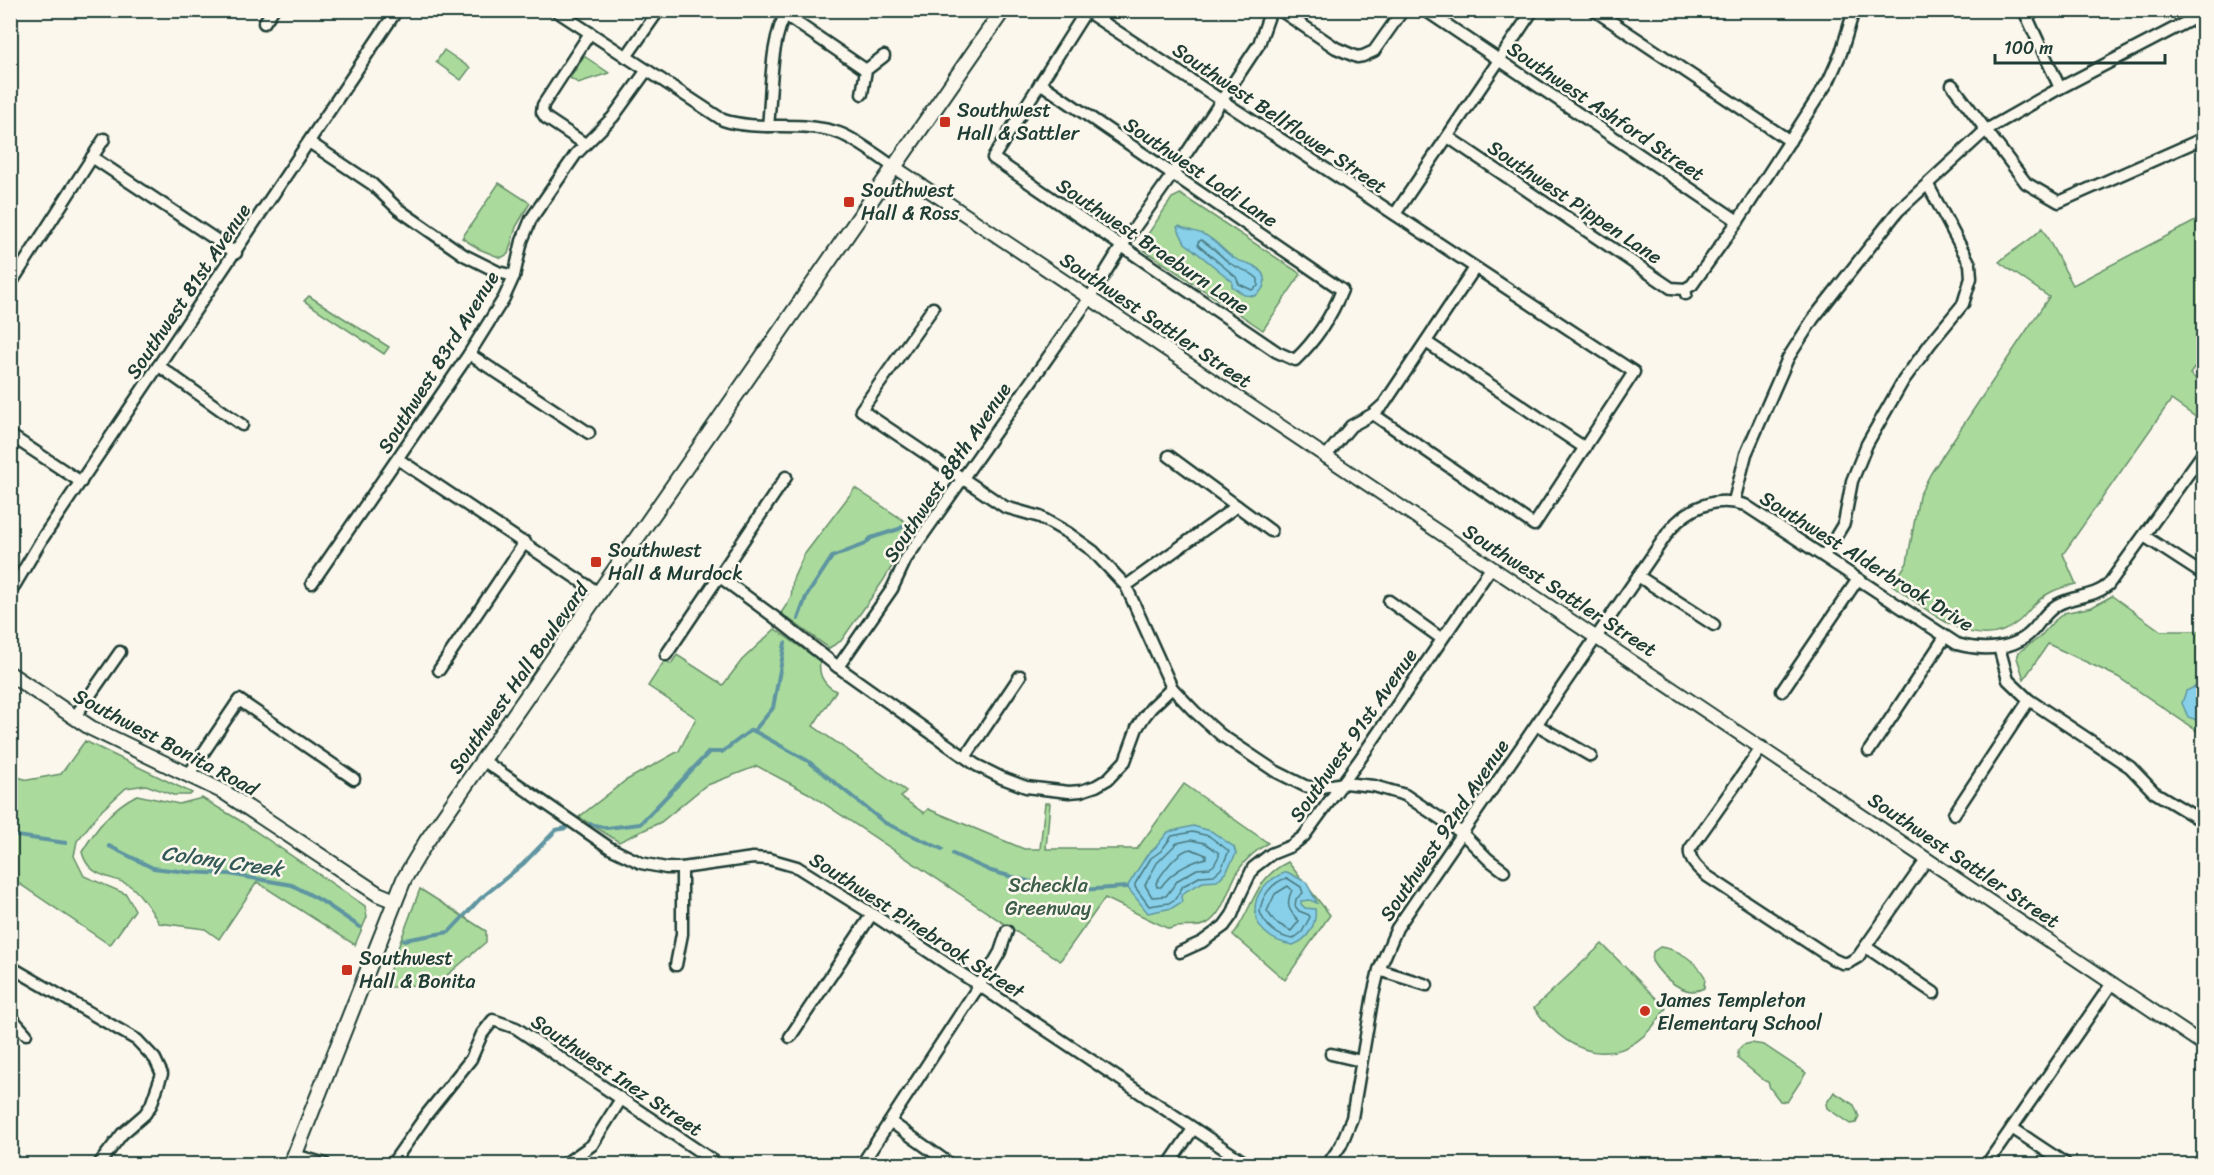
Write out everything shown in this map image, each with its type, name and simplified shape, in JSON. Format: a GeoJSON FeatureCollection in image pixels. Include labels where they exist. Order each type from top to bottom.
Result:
{"type":"FeatureCollection","features":[{"type":"Feature","properties":{"kind":"main road","name":"Southwest Hall Boulevard"},"geometry":{"type":"LineString","coordinates":[[293,1160],[404,879],[426,842],[1003,10]]}},
{"type":"Feature","properties":{"kind":"main road","name":"Southwest Bonita Road"},"geometry":{"type":"LineString","coordinates":[[10,674],[74,718],[107,737],[189,774],[232,797],[378,894],[395,901]]}},
{"type":"Feature","properties":{"kind":"street"},"geometry":{"type":"LineString","coordinates":[[264,23],[273,10]]}},
{"type":"Feature","properties":{"kind":"street","name":"Southwest 81st Avenue"},"geometry":{"type":"LineString","coordinates":[[10,593],[42,539],[397,10]]}},
{"type":"Feature","properties":{"kind":"street"},"geometry":{"type":"LineString","coordinates":[[555,10],[723,120],[752,126],[810,128],[837,133],[894,167]]}},
{"type":"Feature","properties":{"kind":"street"},"geometry":{"type":"LineString","coordinates":[[626,57],[659,10]]}},
{"type":"Feature","properties":{"kind":"street","name":"Southwest 88th Avenue"},"geometry":{"type":"LineString","coordinates":[[838,668],[892,589],[906,559],[1089,299],[1122,246],[1172,175],[1258,44],[1271,10]]}},
{"type":"Feature","properties":{"kind":"street"},"geometry":{"type":"LineString","coordinates":[[1280,10],[1336,48],[1357,57],[1374,51],[1403,10]]}},
{"type":"Feature","properties":{"kind":"street","name":"Southwest Ashford Street"},"geometry":{"type":"LineString","coordinates":[[1425,10],[1738,220]]}},
{"type":"Feature","properties":{"kind":"street"},"geometry":{"type":"LineString","coordinates":[[1395,214],[1533,10]]}},
{"type":"Feature","properties":{"kind":"street"},"geometry":{"type":"LineString","coordinates":[[1594,10],[1790,141]]}},
{"type":"Feature","properties":{"kind":"street"},"geometry":{"type":"LineString","coordinates":[[2028,10],[2026,15],[2060,88]]}},
{"type":"Feature","properties":{"kind":"street"},"geometry":{"type":"LineString","coordinates":[[1040,83],[1086,11]]}},
{"type":"Feature","properties":{"kind":"street","name":"Southwest Bellflower Street"},"geometry":{"type":"LineString","coordinates":[[1086,11],[1475,268]]}},
{"type":"Feature","properties":{"kind":"street"},"geometry":{"type":"LineString","coordinates":[[768,126],[775,47],[784,12],[866,70]]}},
{"type":"Feature","properties":{"kind":"street"},"geometry":{"type":"LineString","coordinates":[[1738,220],[1835,68],[1850,12]]}},
{"type":"Feature","properties":{"kind":"street"},"geometry":{"type":"LineString","coordinates":[[1734,501],[1746,454],[1788,358],[1813,320],[1898,211],[1986,130],[2060,88],[2204,13]]}},
{"type":"Feature","properties":{"kind":"street"},"geometry":{"type":"LineString","coordinates":[[585,144],[546,118],[542,112],[543,105],[590,33]]}},
{"type":"Feature","properties":{"kind":"street"},"geometry":{"type":"LineString","coordinates":[[862,94],[866,70],[884,56]]}},
{"type":"Feature","properties":{"kind":"street","name":"Southwest 83rd Avenue"},"geometry":{"type":"LineString","coordinates":[[312,583],[469,354],[504,298],[514,276],[526,230],[570,162],[612,117],[647,70]]}},
{"type":"Feature","properties":{"kind":"street","name":"Southwest Braeburn Lane"},"geometry":{"type":"LineString","coordinates":[[1040,83],[993,158],[1277,352],[1295,360]]}},
{"type":"Feature","properties":{"kind":"street","name":"Southwest Lodi Lane"},"geometry":{"type":"LineString","coordinates":[[1040,83],[1342,290],[1336,306],[1306,349],[1295,360]]}},
{"type":"Feature","properties":{"kind":"street"},"geometry":{"type":"LineString","coordinates":[[1952,85],[2026,183],[2059,202],[2204,138]]}},
{"type":"Feature","properties":{"kind":"street","name":"Southwest Pippen Lane"},"geometry":{"type":"LineString","coordinates":[[1448,137],[1671,288],[1685,291],[1692,285],[1738,220]]}},
{"type":"Feature","properties":{"kind":"street"},"geometry":{"type":"LineString","coordinates":[[10,285],[104,139]]}},
{"type":"Feature","properties":{"kind":"street"},"geometry":{"type":"LineString","coordinates":[[309,142],[372,184],[398,209],[464,255],[498,272],[514,276]]}},
{"type":"Feature","properties":{"kind":"street"},"geometry":{"type":"LineString","coordinates":[[92,157],[236,253]]}},
{"type":"Feature","properties":{"kind":"street","name":"Southwest Sattler Street"},"geometry":{"type":"LineString","coordinates":[[894,167],[2204,1045]]}},
{"type":"Feature","properties":{"kind":"street"},"geometry":{"type":"LineString","coordinates":[[1824,556],[1844,523],[1852,481],[1878,425],[1903,381],[1963,304],[1969,291],[1970,264],[1928,185]]}},
{"type":"Feature","properties":{"kind":"street"},"geometry":{"type":"LineString","coordinates":[[1325,457],[1351,426],[1373,414],[1384,404],[1475,268],[1635,372],[1534,525],[1373,414]]}},
{"type":"Feature","properties":{"kind":"street"},"geometry":{"type":"LineString","coordinates":[[933,308],[861,410],[1005,507],[1040,517],[1093,551],[1126,586],[1172,688],[1221,735],[1275,771],[1315,788],[1344,783],[1374,786],[1405,795],[1462,833],[1488,859],[1504,871]]}},
{"type":"Feature","properties":{"kind":"street"},"geometry":{"type":"LineString","coordinates":[[1426,342],[1585,448]]}},
{"type":"Feature","properties":{"kind":"street"},"geometry":{"type":"LineString","coordinates":[[469,354],[589,433]]}},
{"type":"Feature","properties":{"kind":"street"},"geometry":{"type":"LineString","coordinates":[[159,366],[242,425]]}},
{"type":"Feature","properties":{"kind":"street"},"geometry":{"type":"LineString","coordinates":[[10,435],[81,482]]}},
{"type":"Feature","properties":{"kind":"street","name":"Southwest Alderbrook Drive"},"geometry":{"type":"LineString","coordinates":[[1596,637],[1669,531],[1684,515],[1701,505],[1734,501],[1758,512],[1945,637],[1969,648],[1999,648],[2028,635],[2050,609],[2101,591],[2114,579],[2204,452]]}},
{"type":"Feature","properties":{"kind":"street"},"geometry":{"type":"LineString","coordinates":[[1169,456],[1271,531]]}},
{"type":"Feature","properties":{"kind":"street"},"geometry":{"type":"LineString","coordinates":[[398,459],[600,594]]}},
{"type":"Feature","properties":{"kind":"street"},"geometry":{"type":"LineString","coordinates":[[666,655],[786,477]]}},
{"type":"Feature","properties":{"kind":"street"},"geometry":{"type":"LineString","coordinates":[[1126,586],[1237,506]]}},
{"type":"Feature","properties":{"kind":"street"},"geometry":{"type":"LineString","coordinates":[[2144,536],[2204,575]]}},
{"type":"Feature","properties":{"kind":"street"},"geometry":{"type":"LineString","coordinates":[[439,670],[525,542]]}},
{"type":"Feature","properties":{"kind":"street","name":"Southwest 91st Avenue"},"geometry":{"type":"LineString","coordinates":[[1180,952],[1202,942],[1224,926],[1232,915],[1253,868],[1271,854],[1291,846],[1304,836],[1344,783],[1491,568]]}},
{"type":"Feature","properties":{"kind":"street"},"geometry":{"type":"LineString","coordinates":[[1638,576],[1714,625]]}},
{"type":"Feature","properties":{"kind":"street"},"geometry":{"type":"LineString","coordinates":[[720,578],[773,616],[838,668],[985,770],[1026,787],[1069,792],[1082,791],[1108,778],[1125,761],[1137,728],[1144,717],[1155,703],[1172,688]]}},
{"type":"Feature","properties":{"kind":"street"},"geometry":{"type":"LineString","coordinates":[[1782,691],[1858,579]]}},
{"type":"Feature","properties":{"kind":"street"},"geometry":{"type":"LineString","coordinates":[[1389,601],[1443,639]]}},
{"type":"Feature","properties":{"kind":"street","name":"Southwest 92nd Avenue"},"geometry":{"type":"LineString","coordinates":[[1328,1164],[1341,1145],[1352,1118],[1379,970],[1390,942],[1401,922],[1596,637]]}},
{"type":"Feature","properties":{"kind":"street"},"geometry":{"type":"LineString","coordinates":[[1869,751],[1945,637]]}},
{"type":"Feature","properties":{"kind":"street"},"geometry":{"type":"LineString","coordinates":[[1999,648],[2008,680],[2029,700],[2130,767],[2154,792],[2204,822]]}},
{"type":"Feature","properties":{"kind":"street"},"geometry":{"type":"LineString","coordinates":[[74,718],[120,652]]}},
{"type":"Feature","properties":{"kind":"street"},"geometry":{"type":"LineString","coordinates":[[966,756],[1020,676]]}},
{"type":"Feature","properties":{"kind":"street"},"geometry":{"type":"LineString","coordinates":[[189,774],[239,700],[354,779]]}},
{"type":"Feature","properties":{"kind":"street"},"geometry":{"type":"LineString","coordinates":[[1954,814],[2029,700]]}},
{"type":"Feature","properties":{"kind":"street"},"geometry":{"type":"LineString","coordinates":[[1537,725],[1591,756]]}},
{"type":"Feature","properties":{"kind":"street"},"geometry":{"type":"LineString","coordinates":[[1762,747],[1690,849],[1689,854],[1692,860],[1707,876],[1833,958],[1842,963],[1848,963],[1854,961],[1866,947],[1927,859]]}},
{"type":"Feature","properties":{"kind":"street","name":"Southwest Pinebrook Street"},"geometry":{"type":"LineString","coordinates":[[484,761],[610,848],[641,863],[666,868],[682,868],[753,858],[782,861],[797,867],[872,914],[1247,1164]]}},
{"type":"Feature","properties":{"kind":"street"},"geometry":{"type":"LineString","coordinates":[[676,965],[682,934],[682,868]]}},
{"type":"Feature","properties":{"kind":"street"},"geometry":{"type":"LineString","coordinates":[[790,1037],[872,914]]}},
{"type":"Feature","properties":{"kind":"street"},"geometry":{"type":"LineString","coordinates":[[862,1164],[979,986],[1000,952],[1008,931]]}},
{"type":"Feature","properties":{"kind":"street"},"geometry":{"type":"LineString","coordinates":[[1866,947],[1934,993]]}},
{"type":"Feature","properties":{"kind":"street"},"geometry":{"type":"LineString","coordinates":[[10,982],[13,967],[137,1040],[155,1059],[162,1074],[151,1105],[145,1114],[122,1134],[99,1164]]}},
{"type":"Feature","properties":{"kind":"street"},"geometry":{"type":"LineString","coordinates":[[1379,970],[1427,985]]}},
{"type":"Feature","properties":{"kind":"street"},"geometry":{"type":"LineString","coordinates":[[1987,1164],[2112,983]]}},
{"type":"Feature","properties":{"kind":"street"},"geometry":{"type":"LineString","coordinates":[[10,1016],[26,1034]]}},
{"type":"Feature","properties":{"kind":"street","name":"Southwest Inez Street"},"geometry":{"type":"LineString","coordinates":[[392,1164],[427,1114],[471,1059],[482,1034],[493,1020],[516,1028],[718,1164]]}},
{"type":"Feature","properties":{"kind":"street"},"geometry":{"type":"LineString","coordinates":[[1331,1054],[1361,1060]]}},
{"type":"Feature","properties":{"kind":"street"},"geometry":{"type":"LineString","coordinates":[[569,1161],[592,1145],[621,1099]]}},
{"type":"Feature","properties":{"kind":"street"},"geometry":{"type":"LineString","coordinates":[[891,1122],[950,1164]]}},
{"type":"Feature","properties":{"kind":"street"},"geometry":{"type":"LineString","coordinates":[[2012,1128],[2066,1164]]}},
{"type":"Feature","properties":{"kind":"street"},"geometry":{"type":"LineString","coordinates":[[1169,1164],[1193,1129]]}},
{"type":"Feature","properties":{"kind":"street"},"geometry":{"type":"LineString","coordinates":[[293,1160],[325,1164]]}},
{"type":"Feature","properties":{"kind":"green space"},"geometry":{"type":"Polygon","coordinates":[[[444,50],[470,68],[461,80],[436,62],[444,50]]]}},
{"type":"Feature","properties":{"kind":"green space"},"geometry":{"type":"Polygon","coordinates":[[[584,56],[609,73],[578,83],[570,78],[584,56]]]}},
{"type":"Feature","properties":{"kind":"green space"},"geometry":{"type":"Polygon","coordinates":[[[499,183],[530,203],[516,227],[508,254],[501,258],[479,249],[462,238],[499,183]]]}},
{"type":"Feature","properties":{"kind":"green space"},"geometry":{"type":"Polygon","coordinates":[[[1180,194],[1301,274],[1263,330],[1144,250],[1144,240],[1172,198],[1180,194]]]}},
{"type":"Feature","properties":{"kind":"green space"},"geometry":{"type":"Polygon","coordinates":[[[2203,217],[2203,355],[2190,374],[2203,384],[2203,422],[2171,400],[2063,554],[2076,584],[2057,589],[2046,595],[2019,621],[2003,631],[1986,634],[1969,632],[1952,626],[1892,585],[1907,563],[1919,496],[1931,473],[2049,297],[1999,262],[2042,228],[2073,285],[2203,217]]]}},
{"type":"Feature","properties":{"kind":"green space"},"geometry":{"type":"Polygon","coordinates":[[[309,296],[389,347],[384,354],[304,301],[309,296]]]}},
{"type":"Feature","properties":{"kind":"green space"},"geometry":{"type":"Polygon","coordinates":[[[855,488],[915,528],[883,581],[841,641],[829,648],[781,613],[791,598],[793,579],[804,555],[855,488]]]}},
{"type":"Feature","properties":{"kind":"green space"},"geometry":{"type":"Polygon","coordinates":[[[2112,596],[2161,631],[2203,631],[2203,735],[2118,677],[2048,644],[2024,679],[2017,658],[2019,652],[2039,638],[2064,613],[2092,607],[2112,596]]]}},
{"type":"Feature","properties":{"kind":"green space","name":"Scheckla Greenway"},"geometry":{"type":"Polygon","coordinates":[[[775,629],[820,661],[823,679],[836,691],[813,726],[906,791],[901,797],[924,813],[928,809],[1024,849],[1040,849],[1045,803],[1050,803],[1046,849],[1137,849],[1184,784],[1268,843],[1243,864],[1218,913],[1206,924],[1169,929],[1105,898],[1060,961],[808,793],[757,766],[705,786],[661,822],[619,842],[579,817],[625,781],[679,751],[696,718],[648,686],[665,660],[671,664],[677,655],[723,685],[742,660],[775,629]]]}},
{"type":"Feature","properties":{"kind":"green space"},"geometry":{"type":"Polygon","coordinates":[[[85,741],[192,793],[173,795],[146,785],[126,788],[101,811],[77,841],[74,856],[84,876],[126,894],[135,910],[110,945],[11,878],[11,775],[28,780],[61,774],[85,741]]]}},
{"type":"Feature","properties":{"kind":"green space"},"geometry":{"type":"Polygon","coordinates":[[[137,795],[179,804],[202,798],[239,820],[365,906],[367,917],[355,945],[257,882],[219,939],[205,929],[159,923],[133,888],[97,873],[86,861],[82,852],[105,819],[137,795]]]}},
{"type":"Feature","properties":{"kind":"green space"},"geometry":{"type":"Polygon","coordinates":[[[1288,862],[1330,915],[1285,980],[1233,935],[1261,885],[1268,876],[1288,862]]]}},
{"type":"Feature","properties":{"kind":"green space"},"geometry":{"type":"Polygon","coordinates":[[[420,889],[486,931],[486,942],[438,983],[383,988],[420,889]]]}},
{"type":"Feature","properties":{"kind":"green space"},"geometry":{"type":"Polygon","coordinates":[[[1602,944],[1666,1008],[1651,1028],[1635,1042],[1618,1050],[1601,1052],[1583,1049],[1566,1040],[1534,1008],[1602,944]]]}},
{"type":"Feature","properties":{"kind":"green space"},"geometry":{"type":"Polygon","coordinates":[[[1660,947],[1674,950],[1692,961],[1705,977],[1704,988],[1689,991],[1667,979],[1652,961],[1653,952],[1660,947]]]}},
{"type":"Feature","properties":{"kind":"green space"},"geometry":{"type":"Polygon","coordinates":[[[1751,1043],[1764,1045],[1806,1073],[1787,1102],[1780,1101],[1768,1082],[1738,1059],[1738,1050],[1743,1045],[1751,1043]]]}},
{"type":"Feature","properties":{"kind":"green space"},"geometry":{"type":"Polygon","coordinates":[[[1834,1092],[1854,1105],[1859,1117],[1856,1123],[1850,1124],[1827,1108],[1826,1104],[1834,1092]]]}},
{"type":"Feature","properties":{"kind":"water"},"geometry":{"type":"Polygon","coordinates":[[[1177,227],[1205,235],[1240,262],[1259,269],[1265,282],[1260,292],[1255,296],[1244,295],[1232,286],[1232,281],[1185,243],[1177,227]]]}},
{"type":"Feature","properties":{"kind":"water"},"geometry":{"type":"Polygon","coordinates":[[[2203,683],[2203,722],[2188,717],[2182,703],[2186,691],[2203,683]]]}},
{"type":"Feature","properties":{"kind":"water"},"geometry":{"type":"Polygon","coordinates":[[[1193,826],[1211,831],[1234,847],[1236,854],[1226,872],[1217,881],[1203,882],[1186,891],[1181,897],[1182,902],[1172,908],[1148,913],[1127,887],[1147,855],[1168,832],[1193,826]]]}},
{"type":"Feature","properties":{"kind":"water"},"geometry":{"type":"Polygon","coordinates":[[[1287,872],[1306,882],[1317,903],[1310,900],[1301,901],[1305,908],[1315,909],[1315,920],[1307,935],[1293,945],[1265,933],[1258,923],[1255,912],[1256,900],[1262,889],[1272,879],[1287,872]]]}},
{"type":"Feature","properties":{"kind":"waterway","name":"Colony Creek"},"geometry":{"type":"LineString","coordinates":[[798,619],[806,597],[832,557],[865,544],[871,538],[899,529],[919,517]]}},
{"type":"Feature","properties":{"kind":"waterway","name":"Colony Creek"},"geometry":{"type":"LineString","coordinates":[[590,824],[607,828],[640,824],[709,752],[722,752],[751,730],[754,731],[773,708],[785,643]]}},
{"type":"Feature","properties":{"kind":"waterway"},"geometry":{"type":"LineString","coordinates":[[754,731],[808,761],[885,823],[942,849]]}},
{"type":"Feature","properties":{"kind":"waterway","name":"Colony Creek"},"geometry":{"type":"LineString","coordinates":[[404,940],[449,932],[480,899],[523,864],[556,830],[566,828]]}},
{"type":"Feature","properties":{"kind":"waterway","name":"Colony Creek"},"geometry":{"type":"LineString","coordinates":[[10,835],[66,843]]}},
{"type":"Feature","properties":{"kind":"waterway","name":"Colony Creek"},"geometry":{"type":"LineString","coordinates":[[109,846],[153,868],[229,874],[292,885],[320,900],[360,927]]}},
{"type":"Feature","properties":{"kind":"waterway"},"geometry":{"type":"LineString","coordinates":[[953,854],[991,871],[1064,891],[1127,887]]}},
{"type":"Feature","properties":{"kind":"place","name":"Southwest Hall & Sattler"},"geometry":{"type":"Point","coordinates":[945,122]}},
{"type":"Feature","properties":{"kind":"place","name":"Southwest Hall & Ross"},"geometry":{"type":"Point","coordinates":[849,202]}},
{"type":"Feature","properties":{"kind":"place","name":"Southwest Hall & Murdock"},"geometry":{"type":"Point","coordinates":[596,562]}},
{"type":"Feature","properties":{"kind":"place","name":"Southwest Hall & Bonita"},"geometry":{"type":"Point","coordinates":[347,970]}},
{"type":"Feature","properties":{"kind":"place","name":"James Templeton Elementary School"},"geometry":{"type":"Point","coordinates":[1645,1011]}}]}
